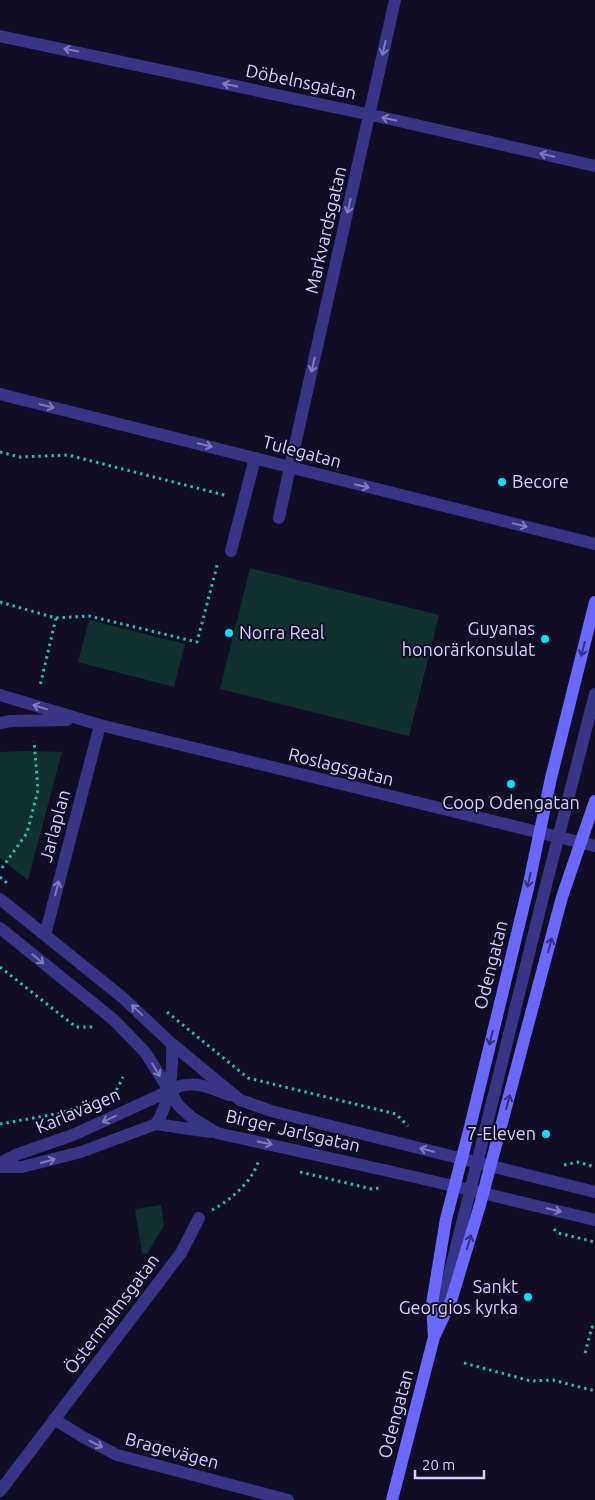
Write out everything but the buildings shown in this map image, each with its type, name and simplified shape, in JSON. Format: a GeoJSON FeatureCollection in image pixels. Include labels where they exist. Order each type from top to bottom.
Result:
{"type":"FeatureCollection","features":[{"type":"Feature","properties":{"kind":"main road","name":"Odengatan"},"geometry":{"type":"LineString","coordinates":[[434,1337],[432,1304],[446,1219],[595,602]]}},
{"type":"Feature","properties":{"kind":"main road","name":"Odengatan"},"geometry":{"type":"LineString","coordinates":[[392,1500],[434,1337],[451,1301],[491,1166],[562,897],[595,801]]}},
{"type":"Feature","properties":{"kind":"street","name":"Markvardsgatan"},"geometry":{"type":"LineString","coordinates":[[279,518],[395,0]]}},
{"type":"Feature","properties":{"kind":"street","name":"Döbelnsgatan"},"geometry":{"type":"LineString","coordinates":[[0,36],[370,114],[595,166]]}},
{"type":"Feature","properties":{"kind":"street","name":"Tulegatan"},"geometry":{"type":"LineString","coordinates":[[0,394],[595,544]]}},
{"type":"Feature","properties":{"kind":"street"},"geometry":{"type":"LineString","coordinates":[[231,551],[255,458]]}},
{"type":"Feature","properties":{"kind":"street","name":"Odengatan"},"geometry":{"type":"LineString","coordinates":[[434,1337],[595,694]]}},
{"type":"Feature","properties":{"kind":"street","name":"Roslagsgatan"},"geometry":{"type":"LineString","coordinates":[[0,695],[80,720],[595,846]]}},
{"type":"Feature","properties":{"kind":"street","name":"Roslagsgatan"},"geometry":{"type":"LineString","coordinates":[[0,723],[10,721],[80,720]]}},
{"type":"Feature","properties":{"kind":"street","name":"Jarlaplan"},"geometry":{"type":"LineString","coordinates":[[45,935],[100,725]]}},
{"type":"Feature","properties":{"kind":"street","name":"Birger Jarlsgatan"},"geometry":{"type":"LineString","coordinates":[[0,899],[122,997],[172,1044],[240,1100],[271,1111],[595,1192]]}},
{"type":"Feature","properties":{"kind":"street","name":"Birger Jarlsgatan"},"geometry":{"type":"LineString","coordinates":[[0,928],[114,1020],[145,1052],[179,1106],[191,1117],[217,1133],[454,1186],[595,1220]]}},
{"type":"Feature","properties":{"kind":"street"},"geometry":{"type":"LineString","coordinates":[[156,1124],[161,1116],[173,1069],[172,1044]]}},
{"type":"Feature","properties":{"kind":"street","name":"Karlavägen"},"geometry":{"type":"LineString","coordinates":[[0,1163],[18,1154],[73,1135],[168,1091],[190,1083],[202,1085],[240,1100]]}},
{"type":"Feature","properties":{"kind":"street","name":"Karlavägen"},"geometry":{"type":"LineString","coordinates":[[0,1167],[22,1167],[82,1152],[156,1124],[217,1133]]}},
{"type":"Feature","properties":{"kind":"street","name":"Östermalmsgatan"},"geometry":{"type":"LineString","coordinates":[[0,1492],[181,1253],[199,1218]]}},
{"type":"Feature","properties":{"kind":"street","name":"Bragevägen"},"geometry":{"type":"LineString","coordinates":[[54,1419],[117,1455],[288,1500]]}},
{"type":"Feature","properties":{"kind":"path"},"geometry":{"type":"LineString","coordinates":[[0,452],[20,457],[68,455],[244,500]]}},
{"type":"Feature","properties":{"kind":"path"},"geometry":{"type":"LineString","coordinates":[[0,602],[56,618],[89,616],[197,642],[220,554],[231,551]]}},
{"type":"Feature","properties":{"kind":"path"},"geometry":{"type":"LineString","coordinates":[[40,686],[56,618]]}},
{"type":"Feature","properties":{"kind":"path","name":"Jarlaplan"},"geometry":{"type":"LineString","coordinates":[[2,868],[27,833],[38,790],[34,741]]}},
{"type":"Feature","properties":{"kind":"path"},"geometry":{"type":"LineString","coordinates":[[0,877],[14,889]]}},
{"type":"Feature","properties":{"kind":"path"},"geometry":{"type":"LineString","coordinates":[[0,967],[76,1027],[100,1027]]}},
{"type":"Feature","properties":{"kind":"path"},"geometry":{"type":"LineString","coordinates":[[166,1012],[248,1078],[396,1114],[406,1125],[415,1128]]}},
{"type":"Feature","properties":{"kind":"path","name":"Karlavägen"},"geometry":{"type":"LineString","coordinates":[[0,1124],[61,1113],[114,1095],[123,1077]]}},
{"type":"Feature","properties":{"kind":"path"},"geometry":{"type":"LineString","coordinates":[[562,1165],[578,1162],[595,1167]]}},
{"type":"Feature","properties":{"kind":"path"},"geometry":{"type":"LineString","coordinates":[[199,1218],[224,1204],[251,1177],[257,1166]]}},
{"type":"Feature","properties":{"kind":"path"},"geometry":{"type":"LineString","coordinates":[[585,1353],[592,1327],[595,1328]]}},
{"type":"Feature","properties":{"kind":"path"},"geometry":{"type":"LineString","coordinates":[[464,1363],[531,1381],[553,1380],[595,1391]]}},
{"type":"Feature","properties":{"kind":"green space"},"geometry":{"type":"Polygon","coordinates":[[[250,568],[439,615],[409,736],[220,689],[250,568]]]}},
{"type":"Feature","properties":{"kind":"green space"},"geometry":{"type":"Polygon","coordinates":[[[89,620],[185,644],[174,687],[78,662],[89,620]]]}},
{"type":"Feature","properties":{"kind":"green space"},"geometry":{"type":"Polygon","coordinates":[[[0,752],[62,752],[28,880],[0,858],[0,752]]]}},
{"type":"Feature","properties":{"kind":"green space"},"geometry":{"type":"Polygon","coordinates":[[[161,1205],[164,1225],[147,1254],[142,1253],[135,1209],[161,1205]]]}},
{"type":"Feature","properties":{"kind":"place","name":"Becore"},"geometry":{"type":"Point","coordinates":[502,482]}},
{"type":"Feature","properties":{"kind":"place","name":"Norra Real"},"geometry":{"type":"Point","coordinates":[229,633]}},
{"type":"Feature","properties":{"kind":"place","name":"Guyanas honorärkonsulat"},"geometry":{"type":"Point","coordinates":[545,639]}},
{"type":"Feature","properties":{"kind":"place","name":"Coop Odengatan"},"geometry":{"type":"Point","coordinates":[511,784]}},
{"type":"Feature","properties":{"kind":"place","name":"7-Eleven"},"geometry":{"type":"Point","coordinates":[546,1134]}},
{"type":"Feature","properties":{"kind":"place","name":"Sankt Georgios kyrka"},"geometry":{"type":"Point","coordinates":[528,1297]}}]}
